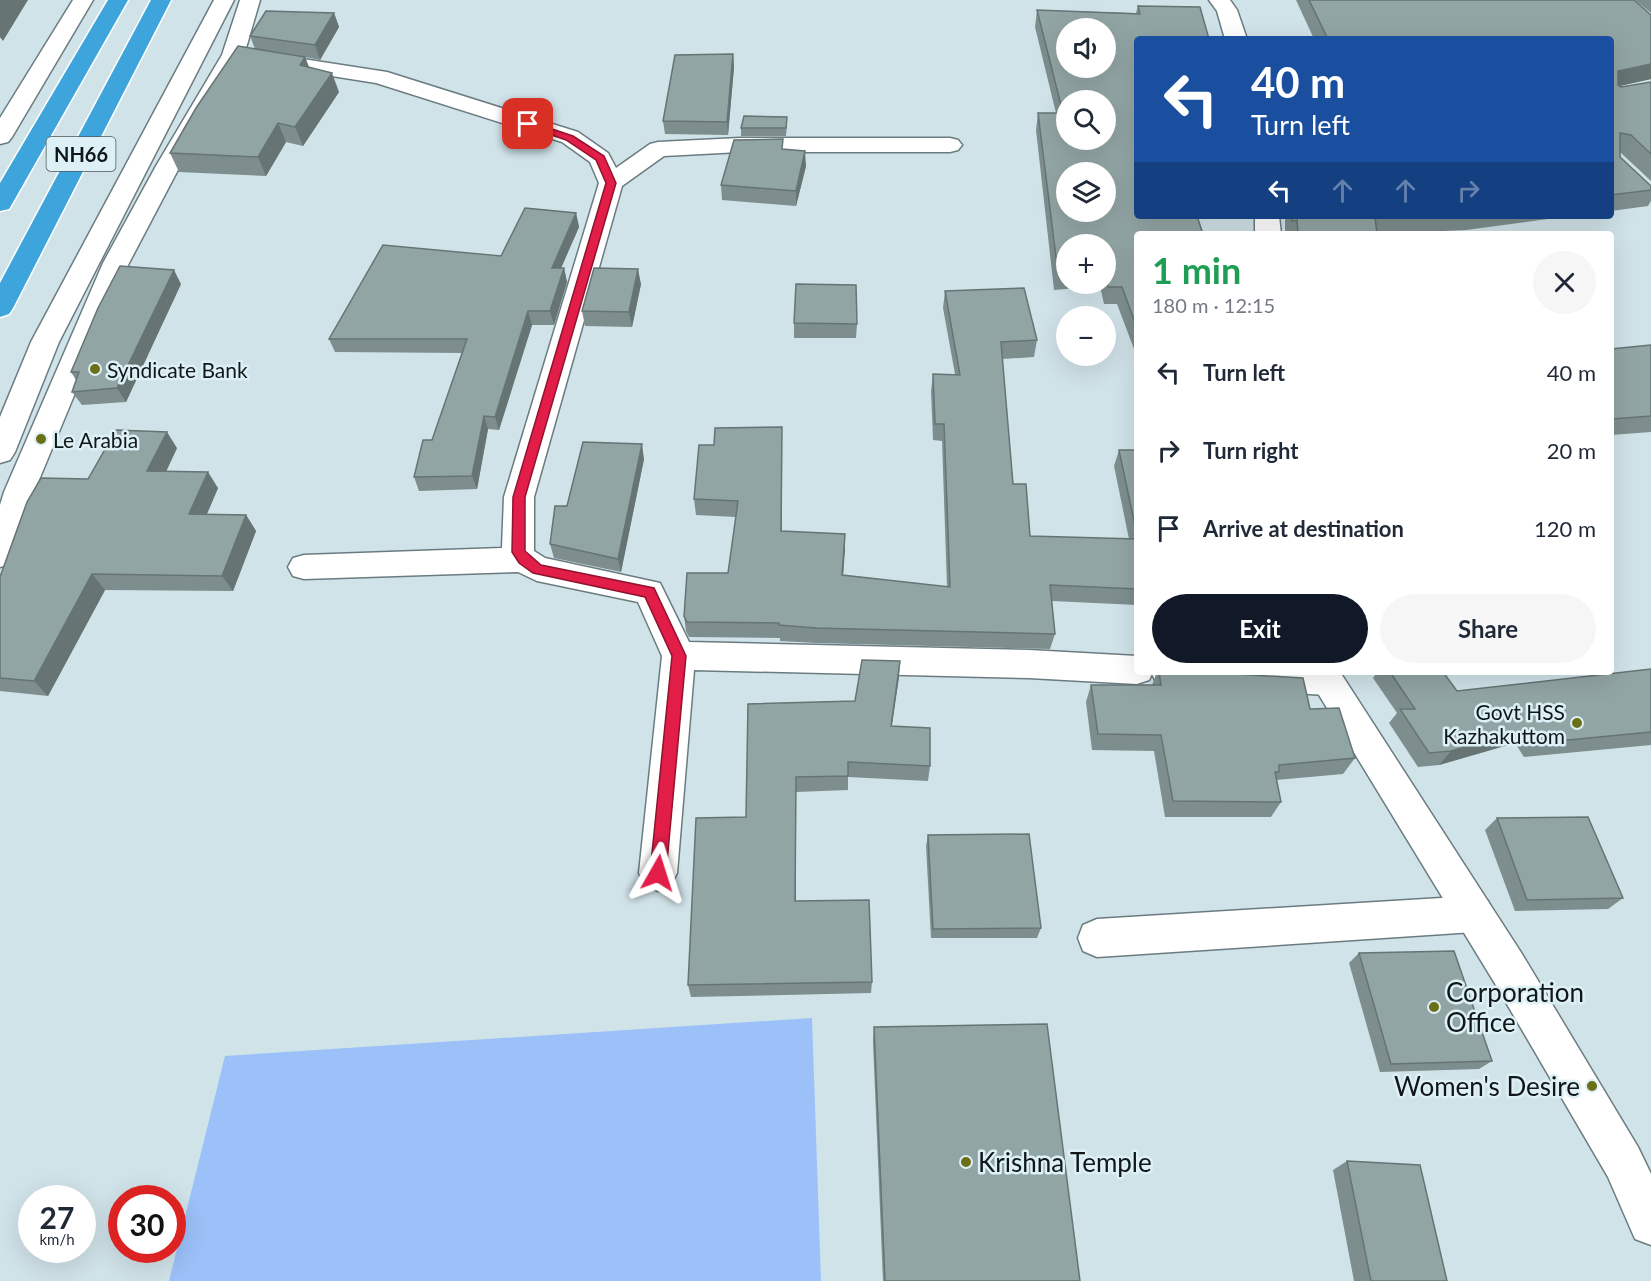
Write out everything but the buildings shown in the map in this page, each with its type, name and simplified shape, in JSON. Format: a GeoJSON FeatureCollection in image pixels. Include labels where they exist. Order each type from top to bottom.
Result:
{"type":"FeatureCollection","features":[{"type":"Feature","properties":{"kind":"highway","name":"NH66"},"geometry":{"type":"LineString","coordinates":[[0,204],[118,0]]}},
{"type":"Feature","properties":{"kind":"highway","name":"NH66"},"geometry":{"type":"LineString","coordinates":[[0,308],[161,0]]}},
{"type":"Feature","properties":{"kind":"street"},"geometry":{"type":"LineString","coordinates":[[0,103],[66,0]]}},
{"type":"Feature","properties":{"kind":"street"},"geometry":{"type":"LineString","coordinates":[[0,137],[83,0]]}},
{"type":"Feature","properties":{"kind":"street"},"geometry":{"type":"LineString","coordinates":[[0,452],[45,342],[224,0]]}},
{"type":"Feature","properties":{"kind":"street"},"geometry":{"type":"LineString","coordinates":[[0,555],[19,492],[116,263],[168,166],[232,55],[250,0]]}},
{"type":"Feature","properties":{"kind":"street"},"geometry":{"type":"LineString","coordinates":[[1219,0],[1227,10],[1235,36]]}},
{"type":"Feature","properties":{"kind":"street"},"geometry":{"type":"LineString","coordinates":[[232,55],[379,77],[570,138],[600,158],[611,183]]}},
{"type":"Feature","properties":{"kind":"street"},"geometry":{"type":"LineString","coordinates":[[658,873],[679,656],[649,592],[537,569],[524,560],[518,552],[519,497],[611,183],[658,149],[740,145],[950,145]]}},
{"type":"Feature","properties":{"kind":"street"},"geometry":{"type":"LineString","coordinates":[[304,567],[524,560]]}},
{"type":"Feature","properties":{"kind":"street"},"geometry":{"type":"LineString","coordinates":[[679,656],[1029,664],[1134,670]]}},
{"type":"Feature","properties":{"kind":"street"},"geometry":{"type":"LineString","coordinates":[[1261,675],[1324,677],[1474,914],[1623,1162],[1651,1223]]}},
{"type":"Feature","properties":{"kind":"street"},"geometry":{"type":"LineString","coordinates":[[1097,938],[1474,914]]}},
{"type":"Feature","properties":{"kind":"water"},"geometry":{"type":"Polygon","coordinates":[[[812,1018],[821,1281],[169,1281],[173,1263],[186,1263],[186,1213],[225,1056],[812,1018]]]}},
{"type":"Feature","properties":{"kind":"place","name":"Syndicate Bank"},"geometry":{"type":"Point","coordinates":[95,369]}},
{"type":"Feature","properties":{"kind":"place","name":"Le Arabia"},"geometry":{"type":"Point","coordinates":[41,439]}},
{"type":"Feature","properties":{"kind":"place","name":"Govt HSS Kazhakuttom"},"geometry":{"type":"Point","coordinates":[1577,723]}},
{"type":"Feature","properties":{"kind":"place","name":"Corporation Office"},"geometry":{"type":"Point","coordinates":[1434,1007]}},
{"type":"Feature","properties":{"kind":"place","name":"Women's Desire"},"geometry":{"type":"Point","coordinates":[1592,1086]}},
{"type":"Feature","properties":{"kind":"place","name":"Krishna Temple"},"geometry":{"type":"Point","coordinates":[966,1162]}},
{"type":"Feature","properties":{"kind":"route"},"geometry":{"type":"LineString","coordinates":[[528,124],[570,138],[600,158],[611,183],[519,497],[518,552],[524,560],[537,569],[649,592],[679,656],[658,873]]}}]}
